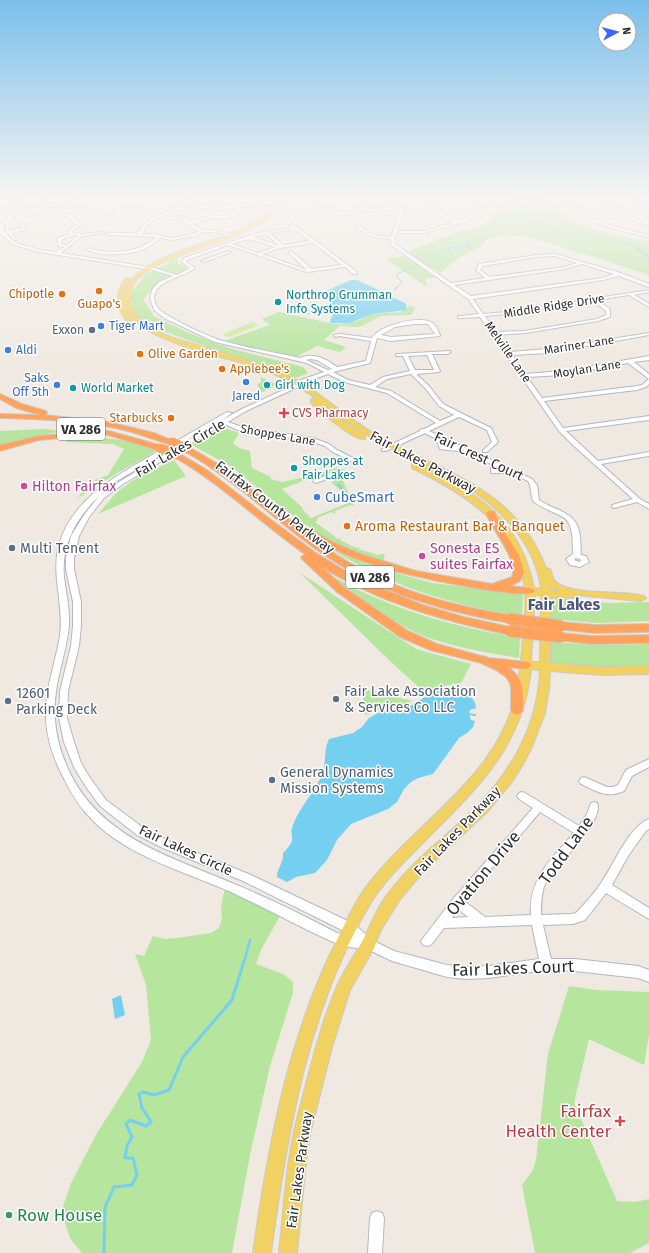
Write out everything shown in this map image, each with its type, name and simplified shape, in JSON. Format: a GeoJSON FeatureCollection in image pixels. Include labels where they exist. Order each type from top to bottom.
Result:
{"type":"FeatureCollection","features":[{"type":"Feature","properties":{"kind":"highway"},"geometry":{"type":"LineString","coordinates":[[0,396],[24,407],[81,420]]}},
{"type":"Feature","properties":{"kind":"highway","name":"Fairfax County Parkway"},"geometry":{"type":"LineString","coordinates":[[0,416],[81,420],[138,431],[172,442],[217,466],[337,560],[393,587],[444,605],[479,614],[561,626],[600,629],[649,628]]}},
{"type":"Feature","properties":{"kind":"highway","name":"Fairfax County Parkway"},"geometry":{"type":"LineString","coordinates":[[0,422],[73,427],[109,433],[142,442],[178,455],[223,486],[278,531],[333,569],[367,587],[398,600],[439,614],[510,631],[598,640],[649,639]]}},
{"type":"Feature","properties":{"kind":"highway"},"geometry":{"type":"LineString","coordinates":[[0,448],[39,438],[75,434],[98,434],[142,442]]}},
{"type":"Feature","properties":{"kind":"highway"},"geometry":{"type":"LineString","coordinates":[[250,491],[295,524],[337,547],[392,568],[454,582],[530,591]]}},
{"type":"Feature","properties":{"kind":"highway"},"geometry":{"type":"LineString","coordinates":[[454,582],[501,585],[512,581],[518,576],[518,567],[515,557],[506,539],[493,522],[491,513]]}},
{"type":"Feature","properties":{"kind":"highway"},"geometry":{"type":"LineString","coordinates":[[278,531],[341,590],[404,634],[441,649],[484,660],[525,665]]}},
{"type":"Feature","properties":{"kind":"highway"},"geometry":{"type":"LineString","coordinates":[[484,660],[500,667],[510,674],[516,682],[517,710]]}},
{"type":"Feature","properties":{"kind":"main road","name":"Fair Lakes Parkway"},"geometry":{"type":"LineString","coordinates":[[163,255],[125,282],[119,298],[120,306],[125,315],[137,328],[160,340],[261,371],[293,385]]}},
{"type":"Feature","properties":{"kind":"main road","name":"Fair Lakes Parkway"},"geometry":{"type":"LineString","coordinates":[[176,255],[145,268],[129,289],[127,300],[128,307],[135,317],[146,327],[174,339],[251,362],[293,385],[342,424],[388,448],[454,476],[476,489],[504,512],[525,536],[540,563],[546,593],[544,693],[537,722],[521,758],[507,779],[490,800],[472,819],[425,861],[398,892],[378,921],[368,944],[351,973],[332,1019],[306,1113],[300,1143],[288,1253]]}},
{"type":"Feature","properties":{"kind":"main road","name":"Fair Lakes Parkway"},"geometry":{"type":"LineString","coordinates":[[262,1253],[273,1173],[288,1098],[306,1029],[325,981],[364,902],[375,886],[408,847],[461,796],[491,761],[514,721],[522,690],[530,591],[528,577],[520,551],[491,513],[475,498],[451,483],[398,458],[388,448]]}},
{"type":"Feature","properties":{"kind":"main road"},"geometry":{"type":"LineString","coordinates":[[525,536],[537,548],[550,579],[558,587],[571,592],[645,598]]}},
{"type":"Feature","properties":{"kind":"main road"},"geometry":{"type":"LineString","coordinates":[[530,591],[609,598],[645,598]]}},
{"type":"Feature","properties":{"kind":"main road"},"geometry":{"type":"LineString","coordinates":[[525,665],[601,671],[649,670]]}},
{"type":"Feature","properties":{"kind":"street"},"geometry":{"type":"LineString","coordinates":[[72,255],[183,274]]}},
{"type":"Feature","properties":{"kind":"street"},"geometry":{"type":"LineString","coordinates":[[196,255],[184,260],[184,262],[193,268],[161,283],[153,292],[153,304],[163,315],[217,341],[301,360],[346,381],[389,392],[448,419],[489,429],[495,442],[485,451]]}},
{"type":"Feature","properties":{"kind":"street"},"geometry":{"type":"LineString","coordinates":[[210,255],[215,257]]}},
{"type":"Feature","properties":{"kind":"street"},"geometry":{"type":"LineString","coordinates":[[204,261],[219,255]]}},
{"type":"Feature","properties":{"kind":"street"},"geometry":{"type":"LineString","coordinates":[[263,255],[307,271],[345,266]]}},
{"type":"Feature","properties":{"kind":"street"},"geometry":{"type":"LineString","coordinates":[[331,255],[355,274]]}},
{"type":"Feature","properties":{"kind":"street","name":"Melville Lane"},"geometry":{"type":"LineString","coordinates":[[408,255],[452,284],[470,298],[562,430],[596,463],[638,500],[649,507]]}},
{"type":"Feature","properties":{"kind":"street"},"geometry":{"type":"LineString","coordinates":[[488,278],[478,271],[478,268],[481,265],[488,262],[544,255]]}},
{"type":"Feature","properties":{"kind":"street"},"geometry":{"type":"LineString","coordinates":[[551,255],[562,257],[619,274],[649,286]]}},
{"type":"Feature","properties":{"kind":"street"},"geometry":{"type":"LineString","coordinates":[[279,261],[294,256],[313,271]]}},
{"type":"Feature","properties":{"kind":"street"},"geometry":{"type":"LineString","coordinates":[[452,284],[565,268],[582,263]]}},
{"type":"Feature","properties":{"kind":"street"},"geometry":{"type":"LineString","coordinates":[[145,268],[150,271],[159,271]]}},
{"type":"Feature","properties":{"kind":"street"},"geometry":{"type":"LineString","coordinates":[[145,268],[177,276]]}},
{"type":"Feature","properties":{"kind":"street"},"geometry":{"type":"LineString","coordinates":[[470,298],[603,279],[619,274]]}},
{"type":"Feature","properties":{"kind":"street","name":"Middle Ridge Drive"},"geometry":{"type":"LineString","coordinates":[[460,317],[649,292]]}},
{"type":"Feature","properties":{"kind":"street"},"geometry":{"type":"LineString","coordinates":[[630,294],[649,306]]}},
{"type":"Feature","properties":{"kind":"street"},"geometry":{"type":"LineString","coordinates":[[496,334],[525,332],[602,319],[608,316],[608,310],[594,300]]}},
{"type":"Feature","properties":{"kind":"street"},"geometry":{"type":"LineString","coordinates":[[302,310],[309,312]]}},
{"type":"Feature","properties":{"kind":"street"},"geometry":{"type":"LineString","coordinates":[[339,335],[373,340],[377,336],[385,330],[398,324],[429,323],[432,324],[438,335],[433,337],[388,338],[377,336]]}},
{"type":"Feature","properties":{"kind":"street"},"geometry":{"type":"LineString","coordinates":[[385,330],[388,338]]}},
{"type":"Feature","properties":{"kind":"street","name":"Mariner Lane"},"geometry":{"type":"LineString","coordinates":[[509,354],[548,351],[649,334]]}},
{"type":"Feature","properties":{"kind":"street","name":"Fair Lakes Circle"},"geometry":{"type":"LineString","coordinates":[[368,944],[158,857],[127,841],[88,809],[78,797],[58,756],[50,723],[50,708],[64,640],[64,599],[60,577],[60,555],[63,540],[69,526],[78,513],[96,494],[119,477],[221,421],[293,385],[336,369],[368,362],[373,340]]}},
{"type":"Feature","properties":{"kind":"street"},"geometry":{"type":"LineString","coordinates":[[398,355],[448,352]]}},
{"type":"Feature","properties":{"kind":"street"},"geometry":{"type":"LineString","coordinates":[[371,387],[375,383],[385,379],[413,372],[437,371],[428,354]]}},
{"type":"Feature","properties":{"kind":"street"},"geometry":{"type":"LineString","coordinates":[[405,355],[413,372],[441,405],[448,419]]}},
{"type":"Feature","properties":{"kind":"street"},"geometry":{"type":"LineString","coordinates":[[301,360],[307,357],[312,357],[336,369]]}},
{"type":"Feature","properties":{"kind":"street","name":"Moylan Lane"},"geometry":{"type":"LineString","coordinates":[[524,376],[563,373],[649,358]]}},
{"type":"Feature","properties":{"kind":"street"},"geometry":{"type":"LineString","coordinates":[[630,362],[649,377]]}},
{"type":"Feature","properties":{"kind":"street"},"geometry":{"type":"LineString","coordinates":[[541,400],[637,388],[644,386],[649,381]]}},
{"type":"Feature","properties":{"kind":"street"},"geometry":{"type":"LineString","coordinates":[[562,430],[649,418]]}},
{"type":"Feature","properties":{"kind":"street"},"geometry":{"type":"LineString","coordinates":[[388,448],[425,430],[436,429],[448,419]]}},
{"type":"Feature","properties":{"kind":"street","name":"Fair Lakes Circle"},"geometry":{"type":"LineString","coordinates":[[221,421],[121,483],[102,497],[86,516],[75,536],[70,558],[70,569],[77,602],[77,626],[75,646],[67,677],[63,718],[69,742],[77,764],[103,803],[141,832],[167,845],[247,878],[347,935]]}},
{"type":"Feature","properties":{"kind":"street","name":"Shoppes Lane"},"geometry":{"type":"LineString","coordinates":[[221,421],[250,430],[311,439],[327,445],[343,456],[359,463]]}},
{"type":"Feature","properties":{"kind":"street","name":"Fair Crest Court"},"geometry":{"type":"LineString","coordinates":[[425,430],[462,450],[494,464],[493,472],[509,470],[532,483],[534,486],[534,497],[536,501],[568,517],[573,522],[576,527],[577,556]]}},
{"type":"Feature","properties":{"kind":"street"},"geometry":{"type":"LineString","coordinates":[[596,463],[649,454]]}},
{"type":"Feature","properties":{"kind":"street"},"geometry":{"type":"LineString","coordinates":[[316,481],[336,474],[349,475]]}},
{"type":"Feature","properties":{"kind":"street"},"geometry":{"type":"LineString","coordinates":[[614,506],[638,500]]}},
{"type":"Feature","properties":{"kind":"street"},"geometry":{"type":"LineString","coordinates":[[584,781],[606,792],[614,791],[621,788],[629,774],[649,763]]}},
{"type":"Feature","properties":{"kind":"street"},"geometry":{"type":"LineString","coordinates":[[522,796],[580,832]]}},
{"type":"Feature","properties":{"kind":"street","name":"Todd Lane"},"geometry":{"type":"LineString","coordinates":[[546,964],[536,920],[535,909],[537,891],[540,883],[593,816],[594,806]]}},
{"type":"Feature","properties":{"kind":"street","name":"Ovation Drive"},"geometry":{"type":"LineString","coordinates":[[427,941],[457,902],[539,807]]}},
{"type":"Feature","properties":{"kind":"street"},"geometry":{"type":"LineString","coordinates":[[441,923],[573,919],[581,916],[605,887],[624,853],[642,828],[649,822]]}},
{"type":"Feature","properties":{"kind":"street"},"geometry":{"type":"LineString","coordinates":[[158,857],[167,845]]}},
{"type":"Feature","properties":{"kind":"street"},"geometry":{"type":"LineString","coordinates":[[605,887],[649,914]]}},
{"type":"Feature","properties":{"kind":"street"},"geometry":{"type":"LineString","coordinates":[[457,902],[483,922]]}},
{"type":"Feature","properties":{"kind":"street","name":"Fair Lakes Court"},"geometry":{"type":"LineString","coordinates":[[368,944],[392,956],[447,971],[466,973],[489,972],[546,964],[575,965],[645,972]]}},
{"type":"Feature","properties":{"kind":"street"},"geometry":{"type":"LineString","coordinates":[[375,1253],[377,1218]]}},
{"type":"Feature","properties":{"kind":"green space"},"geometry":{"type":"Polygon","coordinates":[[[412,255],[462,255],[440,273],[412,255]]]}},
{"type":"Feature","properties":{"kind":"green space"},"geometry":{"type":"Polygon","coordinates":[[[589,255],[649,255],[649,275],[589,255]]]}},
{"type":"Feature","properties":{"kind":"green space"},"geometry":{"type":"Polygon","coordinates":[[[404,256],[436,277],[425,279],[427,287],[386,259],[404,256]]]}},
{"type":"Feature","properties":{"kind":"green space"},"geometry":{"type":"Polygon","coordinates":[[[174,258],[178,259],[178,263],[193,268],[157,283],[143,300],[154,316],[187,332],[229,348],[303,367],[308,373],[296,378],[263,364],[210,348],[161,330],[157,327],[160,324],[155,322],[149,323],[140,319],[133,305],[130,294],[145,275],[157,269],[153,268],[167,264],[174,258]]]}},
{"type":"Feature","properties":{"kind":"green space"},"geometry":{"type":"Polygon","coordinates":[[[408,306],[415,307],[412,315],[381,316],[359,327],[340,326],[324,340],[346,347],[340,352],[317,346],[296,357],[224,341],[270,325],[262,319],[279,312],[334,324],[342,324],[357,321],[373,314],[401,312],[408,308],[408,306]]]}},
{"type":"Feature","properties":{"kind":"green space"},"geometry":{"type":"Polygon","coordinates":[[[252,322],[259,325],[229,337],[222,335],[252,322]]]}},
{"type":"Feature","properties":{"kind":"green space"},"geometry":{"type":"Polygon","coordinates":[[[261,377],[275,384],[271,388],[262,392],[257,385],[261,382],[261,377]]]}},
{"type":"Feature","properties":{"kind":"green space"},"geometry":{"type":"Polygon","coordinates":[[[224,428],[239,433],[233,443],[239,448],[250,451],[252,468],[271,477],[270,479],[282,482],[319,474],[338,467],[344,470],[343,472],[335,472],[318,478],[316,476],[282,489],[303,508],[302,509],[311,518],[353,501],[354,506],[350,505],[335,511],[335,514],[332,512],[317,518],[318,520],[315,522],[338,539],[342,538],[340,540],[356,548],[360,547],[358,549],[378,555],[385,554],[383,562],[341,546],[320,535],[282,508],[232,467],[192,445],[224,428]]]}},
{"type":"Feature","properties":{"kind":"green space"},"geometry":{"type":"Polygon","coordinates":[[[45,429],[63,431],[0,445],[0,431],[45,429]]]}},
{"type":"Feature","properties":{"kind":"green space"},"geometry":{"type":"Polygon","coordinates":[[[92,436],[134,442],[158,450],[119,472],[78,498],[88,483],[108,475],[124,449],[113,444],[66,442],[67,438],[92,436]]]}},
{"type":"Feature","properties":{"kind":"green space"},"geometry":{"type":"Polygon","coordinates":[[[174,460],[186,476],[98,514],[117,492],[138,477],[174,460]]]}},
{"type":"Feature","properties":{"kind":"green space"},"geometry":{"type":"Polygon","coordinates":[[[337,475],[341,476],[340,478],[336,479],[333,477],[337,475]]]}},
{"type":"Feature","properties":{"kind":"green space"},"geometry":{"type":"Polygon","coordinates":[[[342,478],[350,497],[344,500],[341,499],[347,496],[331,482],[342,478]]]}},
{"type":"Feature","properties":{"kind":"green space"},"geometry":{"type":"Polygon","coordinates":[[[331,549],[381,569],[432,583],[522,593],[522,616],[472,607],[423,593],[376,574],[331,549]]]}},
{"type":"Feature","properties":{"kind":"green space"},"geometry":{"type":"Polygon","coordinates":[[[326,572],[348,585],[395,606],[445,622],[520,638],[519,658],[440,642],[416,633],[375,609],[326,572]]]}},
{"type":"Feature","properties":{"kind":"green space"},"geometry":{"type":"Polygon","coordinates":[[[300,573],[416,649],[471,664],[461,683],[422,690],[392,663],[300,573]]]}},
{"type":"Feature","properties":{"kind":"green space"},"geometry":{"type":"Polygon","coordinates":[[[551,598],[610,603],[649,602],[649,621],[597,623],[550,619],[551,598]]]}},
{"type":"Feature","properties":{"kind":"green space"},"geometry":{"type":"Polygon","coordinates":[[[550,642],[603,645],[649,644],[649,667],[624,669],[557,666],[550,663],[550,642]]]}},
{"type":"Feature","properties":{"kind":"green space"},"geometry":{"type":"Polygon","coordinates":[[[368,690],[412,701],[406,704],[382,709],[368,715],[365,714],[364,700],[361,694],[368,690]]]}},
{"type":"Feature","properties":{"kind":"green space"},"geometry":{"type":"Polygon","coordinates":[[[225,889],[280,916],[262,948],[256,964],[283,974],[293,982],[293,993],[270,1066],[250,1155],[232,1253],[82,1253],[70,1238],[61,1212],[71,1183],[97,1133],[142,1062],[151,1040],[146,985],[135,954],[144,956],[153,936],[165,939],[177,938],[211,933],[219,928],[222,919],[221,906],[225,889]]]}},
{"type":"Feature","properties":{"kind":"green space"},"geometry":{"type":"Polygon","coordinates":[[[569,986],[597,990],[649,992],[649,1035],[644,1065],[589,1039],[574,1103],[617,1201],[635,1202],[649,1199],[649,1243],[630,1253],[535,1253],[522,1185],[533,1170],[536,1160],[548,1054],[569,986]]]}},
{"type":"Feature","properties":{"kind":"water"},"geometry":{"type":"Polygon","coordinates":[[[351,280],[357,280],[406,304],[407,310],[373,314],[349,323],[330,323],[335,311],[326,296],[326,291],[351,280]]]}},
{"type":"Feature","properties":{"kind":"water"},"geometry":{"type":"Polygon","coordinates":[[[445,688],[455,690],[473,699],[476,708],[470,710],[469,715],[471,720],[475,721],[473,727],[459,738],[433,774],[418,778],[411,782],[404,789],[397,802],[388,809],[351,824],[337,840],[327,860],[315,873],[296,877],[287,882],[277,877],[283,853],[292,841],[292,830],[296,818],[323,772],[326,747],[329,739],[353,733],[362,727],[369,718],[378,713],[412,705],[435,691],[445,688]]]}},
{"type":"Feature","properties":{"kind":"water"},"geometry":{"type":"Polygon","coordinates":[[[121,995],[125,1015],[115,1019],[112,999],[121,995]]]}},
{"type":"Feature","properties":{"kind":"waterway"},"geometry":{"type":"LineString","coordinates":[[423,262],[433,255]]}},
{"type":"Feature","properties":{"kind":"waterway"},"geometry":{"type":"LineString","coordinates":[[395,289],[402,282],[397,277],[397,274],[418,265]]}},
{"type":"Feature","properties":{"kind":"waterway"},"geometry":{"type":"LineString","coordinates":[[338,484],[346,494]]}},
{"type":"Feature","properties":{"kind":"waterway"},"geometry":{"type":"LineString","coordinates":[[342,499],[347,496]]}},
{"type":"Feature","properties":{"kind":"waterway"},"geometry":{"type":"LineString","coordinates":[[468,714],[475,715]]}},
{"type":"Feature","properties":{"kind":"waterway"},"geometry":{"type":"LineString","coordinates":[[244,962],[250,940]]}},
{"type":"Feature","properties":{"kind":"waterway"},"geometry":{"type":"LineString","coordinates":[[104,1253],[105,1207],[114,1187],[132,1185],[137,1175],[133,1158],[125,1158],[127,1146],[132,1137],[126,1124],[130,1120],[146,1126],[151,1122],[142,1108],[139,1094],[143,1092],[154,1095],[169,1090],[183,1057],[232,1000],[244,961]]}},
{"type":"Feature","properties":{"kind":"place","name":"Guapo's"},"geometry":{"type":"Point","coordinates":[99,291]}},
{"type":"Feature","properties":{"kind":"place","name":"Chipotle"},"geometry":{"type":"Point","coordinates":[62,294]}},
{"type":"Feature","properties":{"kind":"place","name":"Northrop Grumman Info Systems"},"geometry":{"type":"Point","coordinates":[278,302]}},
{"type":"Feature","properties":{"kind":"place","name":"Tiger Mart"},"geometry":{"type":"Point","coordinates":[101,326]}},
{"type":"Feature","properties":{"kind":"place","name":"Exxon"},"geometry":{"type":"Point","coordinates":[92,330]}},
{"type":"Feature","properties":{"kind":"place","name":"Aldi"},"geometry":{"type":"Point","coordinates":[8,350]}},
{"type":"Feature","properties":{"kind":"place","name":"Olive Garden"},"geometry":{"type":"Point","coordinates":[140,354]}},
{"type":"Feature","properties":{"kind":"place","name":"Applebee's"},"geometry":{"type":"Point","coordinates":[222,369]}},
{"type":"Feature","properties":{"kind":"place","name":"Jared"},"geometry":{"type":"Point","coordinates":[246,382]}},
{"type":"Feature","properties":{"kind":"place","name":"Saks Off 5th"},"geometry":{"type":"Point","coordinates":[57,385]}},
{"type":"Feature","properties":{"kind":"place","name":"Girl with Dog"},"geometry":{"type":"Point","coordinates":[267,385]}},
{"type":"Feature","properties":{"kind":"place","name":"World Market"},"geometry":{"type":"Point","coordinates":[73,388]}},
{"type":"Feature","properties":{"kind":"place","name":"CVS Pharmacy"},"geometry":{"type":"Point","coordinates":[284,413]}},
{"type":"Feature","properties":{"kind":"place","name":"Starbucks"},"geometry":{"type":"Point","coordinates":[171,418]}},
{"type":"Feature","properties":{"kind":"place","name":"Shoppes at Fair Lakes"},"geometry":{"type":"Point","coordinates":[294,468]}},
{"type":"Feature","properties":{"kind":"place","name":"Hilton Fairfax"},"geometry":{"type":"Point","coordinates":[24,486]}},
{"type":"Feature","properties":{"kind":"place","name":"CubeSmart"},"geometry":{"type":"Point","coordinates":[317,497]}},
{"type":"Feature","properties":{"kind":"place","name":"Aroma Restaurant Bar & Banquet"},"geometry":{"type":"Point","coordinates":[347,526]}},
{"type":"Feature","properties":{"kind":"place","name":"Multi Tenent"},"geometry":{"type":"Point","coordinates":[12,548]}},
{"type":"Feature","properties":{"kind":"place","name":"Sonesta ES suites Fairfax"},"geometry":{"type":"Point","coordinates":[422,556]}},
{"type":"Feature","properties":{"kind":"place","name":"Fair Lake Association & Services Co LLC"},"geometry":{"type":"Point","coordinates":[336,699]}},
{"type":"Feature","properties":{"kind":"place","name":"12601 Parking Deck"},"geometry":{"type":"Point","coordinates":[8,701]}},
{"type":"Feature","properties":{"kind":"place","name":"General Dynamics Mission Systems"},"geometry":{"type":"Point","coordinates":[272,780]}},
{"type":"Feature","properties":{"kind":"place","name":"Fairfax Health Center"},"geometry":{"type":"Point","coordinates":[620,1121]}},
{"type":"Feature","properties":{"kind":"place","name":"Row House"},"geometry":{"type":"Point","coordinates":[9,1215]}},
{"type":"Feature","properties":{"kind":"district","name":"Fair Lakes"},"geometry":{"type":"Point","coordinates":[564,604]}}]}
